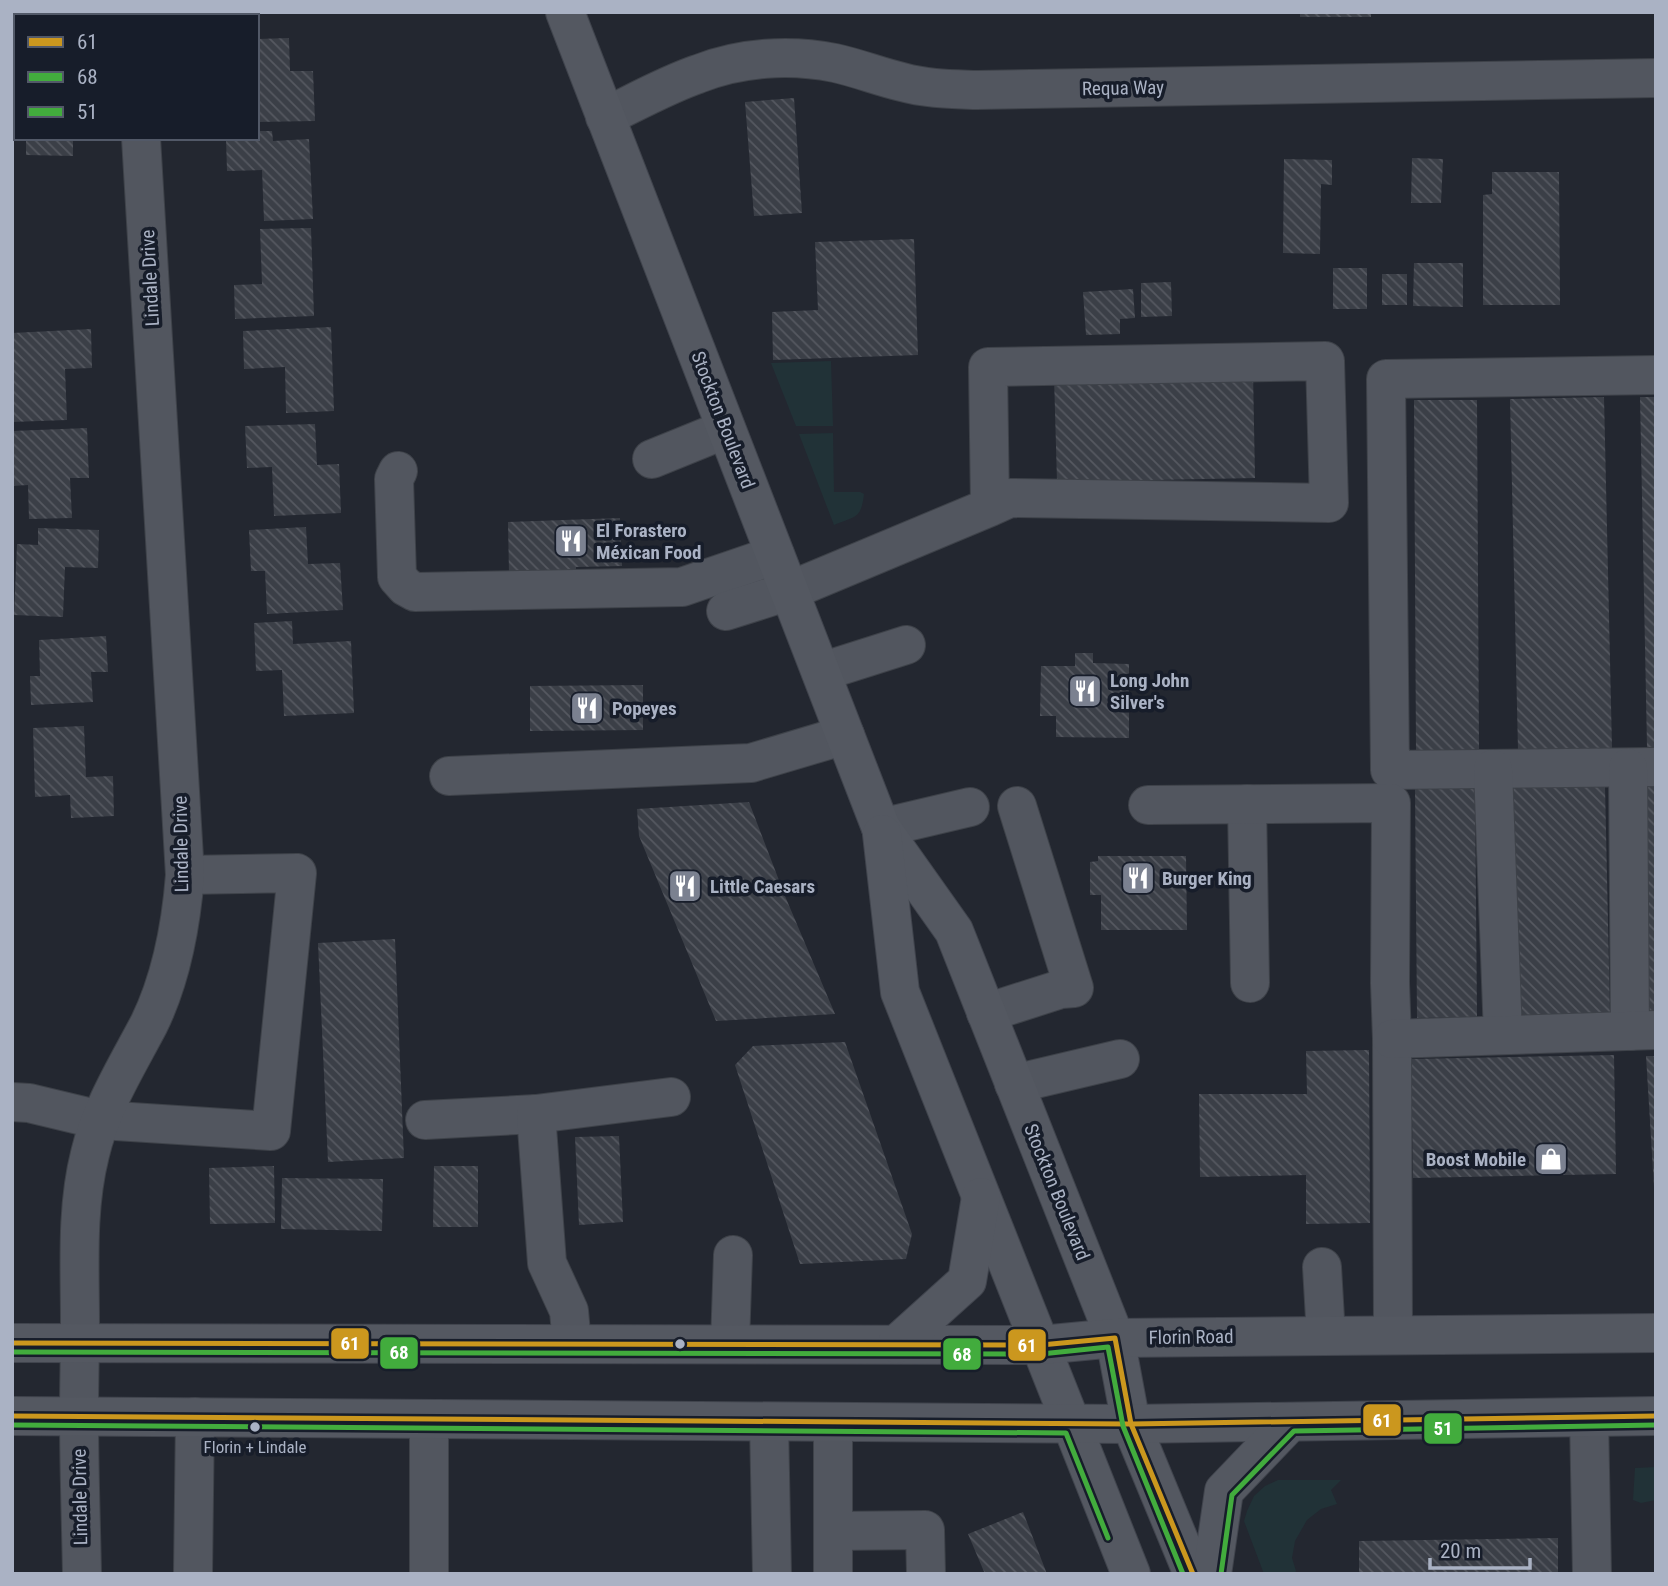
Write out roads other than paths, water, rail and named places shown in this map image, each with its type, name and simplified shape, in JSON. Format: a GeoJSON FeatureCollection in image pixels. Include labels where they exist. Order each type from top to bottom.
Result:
{"type":"FeatureCollection","features":[{"type":"Feature","properties":{"kind":"main road","name":"Stockton Boulevard"},"geometry":{"type":"LineString","coordinates":[[565,12],[881,828],[954,931],[1115,1338],[1132,1424],[1194,1574]]}},
{"type":"Feature","properties":{"kind":"main road","name":"Stockton Boulevard"},"geometry":{"type":"LineString","coordinates":[[881,828],[900,992],[1131,1574]]}},
{"type":"Feature","properties":{"kind":"main road"},"geometry":{"type":"LineString","coordinates":[[897,1344],[967,1281],[981,1195]]}},
{"type":"Feature","properties":{"kind":"main road","name":"Florin Road"},"geometry":{"type":"LineString","coordinates":[[12,1343],[1041,1345],[1115,1338],[1656,1333]]}},
{"type":"Feature","properties":{"kind":"main road"},"geometry":{"type":"LineString","coordinates":[[12,1416],[1072,1424],[1656,1416]]}},
{"type":"Feature","properties":{"kind":"main road"},"geometry":{"type":"LineString","coordinates":[[1212,1574],[1224,1491],[1290,1422]]}},
{"type":"Feature","properties":{"kind":"street","name":"Requa Way"},"geometry":{"type":"LineString","coordinates":[[605,117],[698,74],[732,64],[766,59],[802,58],[836,63],[905,83],[942,89],[977,90],[1656,78]]}},
{"type":"Feature","properties":{"kind":"street","name":"Lindale Drive"},"geometry":{"type":"LineString","coordinates":[[82,1574],[79,1416],[80,1228],[83,1188],[100,1120],[164,988],[182,913],[185,875],[141,140]]}},
{"type":"Feature","properties":{"kind":"street"},"geometry":{"type":"LineString","coordinates":[[726,611],[789,591],[1010,498],[1329,503],[1325,361],[988,367],[990,506]]}},
{"type":"Feature","properties":{"kind":"street"},"geometry":{"type":"LineString","coordinates":[[1392,1039],[1643,1031],[1642,768],[1390,770],[1386,379],[1656,374]]}},
{"type":"Feature","properties":{"kind":"street"},"geometry":{"type":"LineString","coordinates":[[652,459],[726,429]]}},
{"type":"Feature","properties":{"kind":"street"},"geometry":{"type":"LineString","coordinates":[[398,471],[394,479],[397,576],[406,587],[415,592],[682,587],[775,555]]}},
{"type":"Feature","properties":{"kind":"street"},"geometry":{"type":"LineString","coordinates":[[821,672],[906,645]]}},
{"type":"Feature","properties":{"kind":"street"},"geometry":{"type":"LineString","coordinates":[[449,776],[751,763],[845,735]]}},
{"type":"Feature","properties":{"kind":"street"},"geometry":{"type":"LineString","coordinates":[[1493,769],[1503,1035]]}},
{"type":"Feature","properties":{"kind":"street"},"geometry":{"type":"LineString","coordinates":[[1148,805],[1391,803],[1394,1335]]}},
{"type":"Feature","properties":{"kind":"street"},"geometry":{"type":"LineString","coordinates":[[1247,804],[1250,983]]}},
{"type":"Feature","properties":{"kind":"street"},"geometry":{"type":"LineString","coordinates":[[986,1013],[1061,989],[1074,988],[1017,806]]}},
{"type":"Feature","properties":{"kind":"street"},"geometry":{"type":"LineString","coordinates":[[881,828],[971,807]]}},
{"type":"Feature","properties":{"kind":"street"},"geometry":{"type":"LineString","coordinates":[[12,1102],[29,1103],[100,1120],[271,1130],[297,873],[185,875]]}},
{"type":"Feature","properties":{"kind":"street"},"geometry":{"type":"LineString","coordinates":[[1014,1084],[1120,1059]]}},
{"type":"Feature","properties":{"kind":"street"},"geometry":{"type":"LineString","coordinates":[[425,1120],[536,1114],[671,1097]]}},
{"type":"Feature","properties":{"kind":"street"},"geometry":{"type":"LineString","coordinates":[[536,1114],[547,1263],[569,1311],[572,1343]]}},
{"type":"Feature","properties":{"kind":"street"},"geometry":{"type":"LineString","coordinates":[[730,1343],[733,1255]]}},
{"type":"Feature","properties":{"kind":"street"},"geometry":{"type":"LineString","coordinates":[[1321,1268],[1326,1336]]}},
{"type":"Feature","properties":{"kind":"street"},"geometry":{"type":"LineString","coordinates":[[193,1574],[195,1417]]}},
{"type":"Feature","properties":{"kind":"street"},"geometry":{"type":"LineString","coordinates":[[1589,1418],[1592,1574]]}},
{"type":"Feature","properties":{"kind":"street"},"geometry":{"type":"LineString","coordinates":[[429,1419],[429,1574]]}},
{"type":"Feature","properties":{"kind":"street"},"geometry":{"type":"LineString","coordinates":[[769,1422],[772,1574]]}},
{"type":"Feature","properties":{"kind":"street"},"geometry":{"type":"LineString","coordinates":[[833,1422],[833,1574]]}},
{"type":"Feature","properties":{"kind":"street"},"geometry":{"type":"LineString","coordinates":[[833,1531],[925,1530],[926,1574]]}},
{"type":"Feature","properties":{"kind":"place","name":"El Forastero Méxican Food"},"geometry":{"type":"Point","coordinates":[571,541]}},
{"type":"Feature","properties":{"kind":"place","name":"Long John Silver's"},"geometry":{"type":"Point","coordinates":[1085,691]}},
{"type":"Feature","properties":{"kind":"place","name":"Popeyes"},"geometry":{"type":"Point","coordinates":[587,708]}},
{"type":"Feature","properties":{"kind":"place","name":"Burger King"},"geometry":{"type":"Point","coordinates":[1138,878]}},
{"type":"Feature","properties":{"kind":"place","name":"Little Caesars"},"geometry":{"type":"Point","coordinates":[685,886]}},
{"type":"Feature","properties":{"kind":"place","name":"Boost Mobile"},"geometry":{"type":"Point","coordinates":[1551,1159]}},
{"type":"Feature","properties":{"kind":"place","name":"Florin + Lindale"},"geometry":{"type":"Point","coordinates":[255,1427]}}]}
